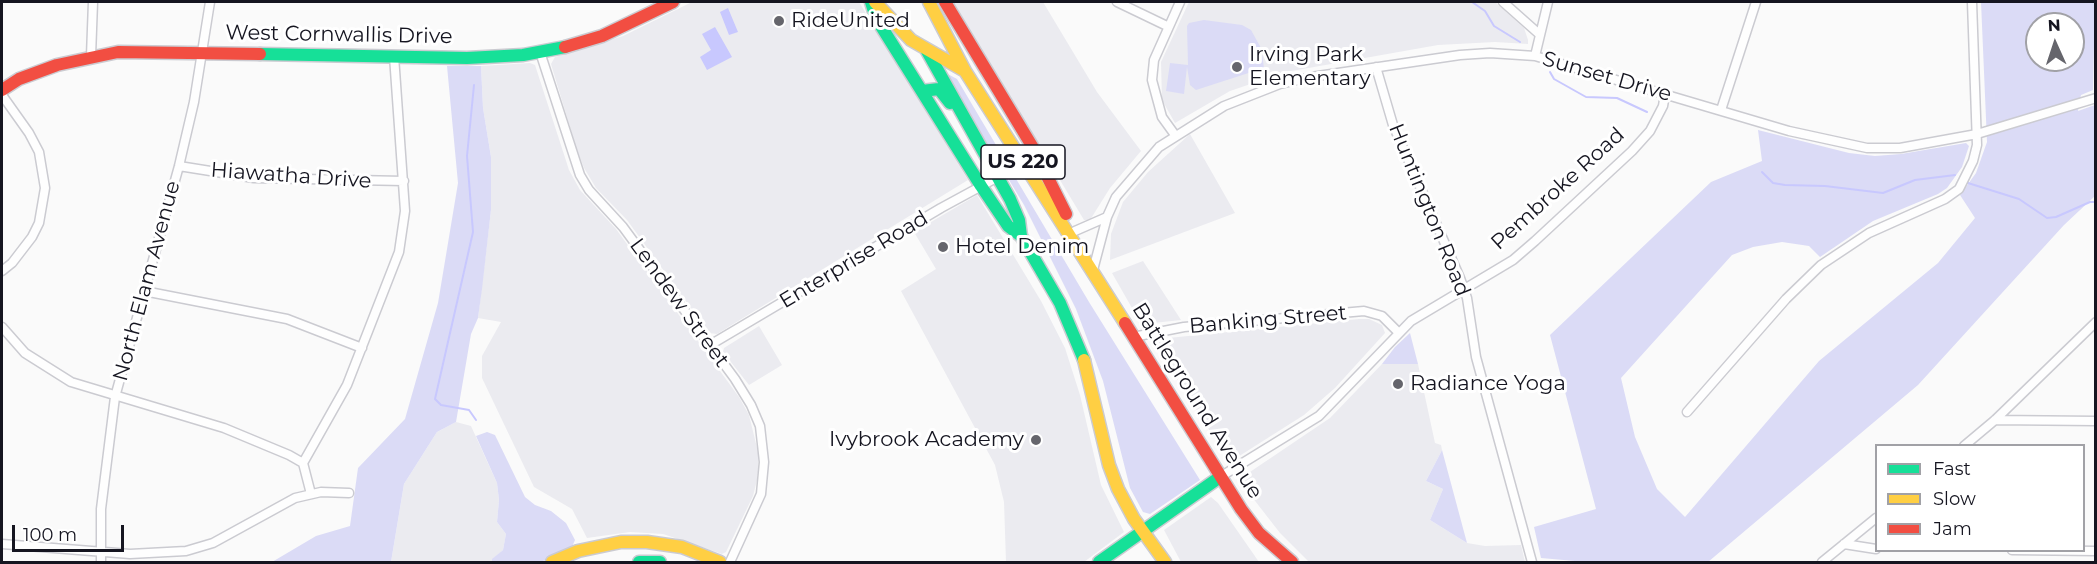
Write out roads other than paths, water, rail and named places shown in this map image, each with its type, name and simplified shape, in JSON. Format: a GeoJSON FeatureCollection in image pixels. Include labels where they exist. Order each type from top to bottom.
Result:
{"type":"FeatureCollection","features":[{"type":"Feature","properties":{"kind":"main road","name":"West Cornwallis Drive"},"geometry":{"type":"LineString","coordinates":[[2,93],[34,73],[91,56],[118,52],[496,57],[540,52],[602,36],[673,2]]}},
{"type":"Feature","properties":{"kind":"main road"},"geometry":{"type":"LineString","coordinates":[[873,2],[903,32],[927,51],[978,77],[992,95],[1066,214]]}},
{"type":"Feature","properties":{"kind":"main road"},"geometry":{"type":"LineString","coordinates":[[873,2],[876,18],[981,186],[1008,226],[1021,236]]}},
{"type":"Feature","properties":{"kind":"main road","name":"Battleground Avenue"},"geometry":{"type":"LineString","coordinates":[[929,2],[965,71],[1068,235],[1082,251]]}},
{"type":"Feature","properties":{"kind":"main road"},"geometry":{"type":"LineString","coordinates":[[945,2],[1032,146],[1066,214]]}},
{"type":"Feature","properties":{"kind":"main road"},"geometry":{"type":"LineString","coordinates":[[927,51],[998,177],[1019,220],[1021,236],[1069,322],[1086,365],[1111,471],[1129,509],[1165,562]]}},
{"type":"Feature","properties":{"kind":"main road"},"geometry":{"type":"LineString","coordinates":[[922,91],[939,89],[974,132]]}},
{"type":"Feature","properties":{"kind":"main road","name":"Battleground Avenue"},"geometry":{"type":"LineString","coordinates":[[1066,214],[1093,270],[1220,477],[1259,533],[1292,562]]}},
{"type":"Feature","properties":{"kind":"main road","name":"Pembroke Road"},"geometry":{"type":"LineString","coordinates":[[1099,562],[1220,477]]}},
{"type":"Feature","properties":{"kind":"main road"},"geometry":{"type":"LineString","coordinates":[[552,562],[578,551],[621,542],[647,542],[682,547],[720,562]]}},
{"type":"Feature","properties":{"kind":"main road"},"geometry":{"type":"LineString","coordinates":[[639,562],[660,562]]}},
{"type":"Feature","properties":{"kind":"street"},"geometry":{"type":"LineString","coordinates":[[91,56],[93,2]]}},
{"type":"Feature","properties":{"kind":"street","name":"North Elam Avenue"},"geometry":{"type":"LineString","coordinates":[[101,562],[101,509],[115,397],[179,166],[210,2]]}},
{"type":"Feature","properties":{"kind":"street"},"geometry":{"type":"LineString","coordinates":[[1117,2],[1167,26]]}},
{"type":"Feature","properties":{"kind":"street"},"geometry":{"type":"LineString","coordinates":[[1175,135],[1162,117],[1152,80],[1154,60],[1167,26],[1180,2]]}},
{"type":"Feature","properties":{"kind":"street"},"geometry":{"type":"LineString","coordinates":[[1503,2],[1538,33]]}},
{"type":"Feature","properties":{"kind":"street"},"geometry":{"type":"LineString","coordinates":[[1535,56],[1538,33],[1548,2]]}},
{"type":"Feature","properties":{"kind":"street"},"geometry":{"type":"LineString","coordinates":[[1721,110],[1756,2]]}},
{"type":"Feature","properties":{"kind":"street"},"geometry":{"type":"LineString","coordinates":[[1688,412],[1786,299],[1821,266],[1869,233],[1945,199],[1959,189],[1973,161],[1977,134],[1972,2]]}},
{"type":"Feature","properties":{"kind":"street","name":"Lendew Street"},"geometry":{"type":"LineString","coordinates":[[540,52],[580,175],[589,190],[623,227],[710,345],[751,405],[760,426],[764,475],[761,494],[730,562]]}},
{"type":"Feature","properties":{"kind":"street","name":"Sunset Drive"},"geometry":{"type":"LineString","coordinates":[[1093,270],[1107,217],[1124,185],[1159,147],[1175,135],[1224,106],[1280,84],[1376,67],[1460,55],[1490,53],[1535,56],[1800,134],[1867,148],[1900,148],[1977,134],[2096,98]]}},
{"type":"Feature","properties":{"kind":"street"},"geometry":{"type":"LineString","coordinates":[[310,494],[303,463],[337,405],[399,252],[405,211],[394,56]]}},
{"type":"Feature","properties":{"kind":"street","name":"Huntington Road"},"geometry":{"type":"LineString","coordinates":[[1376,67],[1393,125],[1464,288],[1476,357],[1532,562]]}},
{"type":"Feature","properties":{"kind":"street"},"geometry":{"type":"LineString","coordinates":[[2,93],[34,143],[43,167],[45,188],[39,223],[32,237],[12,263],[2,271]]}},
{"type":"Feature","properties":{"kind":"street","name":"Pembroke Road"},"geometry":{"type":"LineString","coordinates":[[1220,477],[1319,416],[1398,332],[1424,311],[1513,260],[1632,151],[1650,130],[1663,106],[1665,94]]}},
{"type":"Feature","properties":{"kind":"street","name":"Hiawatha Drive"},"geometry":{"type":"LineString","coordinates":[[179,166],[254,178],[404,182]]}},
{"type":"Feature","properties":{"kind":"street","name":"Enterprise Road"},"geometry":{"type":"LineString","coordinates":[[710,345],[998,177]]}},
{"type":"Feature","properties":{"kind":"street"},"geometry":{"type":"LineString","coordinates":[[1075,231],[1089,227],[1107,217]]}},
{"type":"Feature","properties":{"kind":"street"},"geometry":{"type":"LineString","coordinates":[[144,291],[287,319],[362,348]]}},
{"type":"Feature","properties":{"kind":"street","name":"Banking Street"},"geometry":{"type":"LineString","coordinates":[[1133,336],[1184,327],[1364,311],[1382,316],[1398,332]]}},
{"type":"Feature","properties":{"kind":"street"},"geometry":{"type":"LineString","coordinates":[[1966,444],[1995,420],[2096,322]]}},
{"type":"Feature","properties":{"kind":"street"},"geometry":{"type":"LineString","coordinates":[[2,327],[25,353],[71,382],[224,428],[303,463]]}},
{"type":"Feature","properties":{"kind":"street"},"geometry":{"type":"LineString","coordinates":[[1995,420],[2096,421]]}},
{"type":"Feature","properties":{"kind":"street"},"geometry":{"type":"LineString","coordinates":[[2,544],[101,553],[158,554],[204,545],[232,533],[279,504],[310,494],[349,493]]}},
{"type":"Feature","properties":{"kind":"street"},"geometry":{"type":"LineString","coordinates":[[1822,562],[1875,519]]}},
{"type":"Feature","properties":{"kind":"street"},"geometry":{"type":"LineString","coordinates":[[1844,544],[1875,549]]}},
{"type":"Feature","properties":{"kind":"water"},"geometry":{"type":"Polygon","coordinates":[[[728,8],[738,32],[729,35],[720,12],[728,8]]]}},
{"type":"Feature","properties":{"kind":"water"},"geometry":{"type":"Polygon","coordinates":[[[715,27],[732,57],[707,70],[700,57],[711,50],[702,34],[715,27]]]}},
{"type":"Feature","properties":{"kind":"waterway"},"geometry":{"type":"LineString","coordinates":[[1472,2],[1485,11],[1494,26],[1520,42]]}},
{"type":"Feature","properties":{"kind":"waterway"},"geometry":{"type":"LineString","coordinates":[[1550,72],[1554,79],[1586,97],[1617,98],[1647,112]]}},
{"type":"Feature","properties":{"kind":"waterway"},"geometry":{"type":"LineString","coordinates":[[474,85],[467,156],[473,232],[435,399],[441,405],[469,410],[476,420]]}},
{"type":"Feature","properties":{"kind":"waterway"},"geometry":{"type":"LineString","coordinates":[[1762,172],[1773,183],[1883,193],[1915,180],[1955,175]]}},
{"type":"Feature","properties":{"kind":"waterway"},"geometry":{"type":"LineString","coordinates":[[1968,183],[2019,199],[2047,218],[2056,217],[2090,202],[2096,202]]}},
{"type":"Feature","properties":{"kind":"place","name":"RideUnited"},"geometry":{"type":"Point","coordinates":[779,21]}},
{"type":"Feature","properties":{"kind":"place","name":"Irving Park Elementary"},"geometry":{"type":"Point","coordinates":[1237,67]}},
{"type":"Feature","properties":{"kind":"place","name":"Hotel Denim"},"geometry":{"type":"Point","coordinates":[943,247]}},
{"type":"Feature","properties":{"kind":"place","name":"Radiance Yoga"},"geometry":{"type":"Point","coordinates":[1398,384]}},
{"type":"Feature","properties":{"kind":"place","name":"Ivybrook Academy"},"geometry":{"type":"Point","coordinates":[1036,440]}}]}
